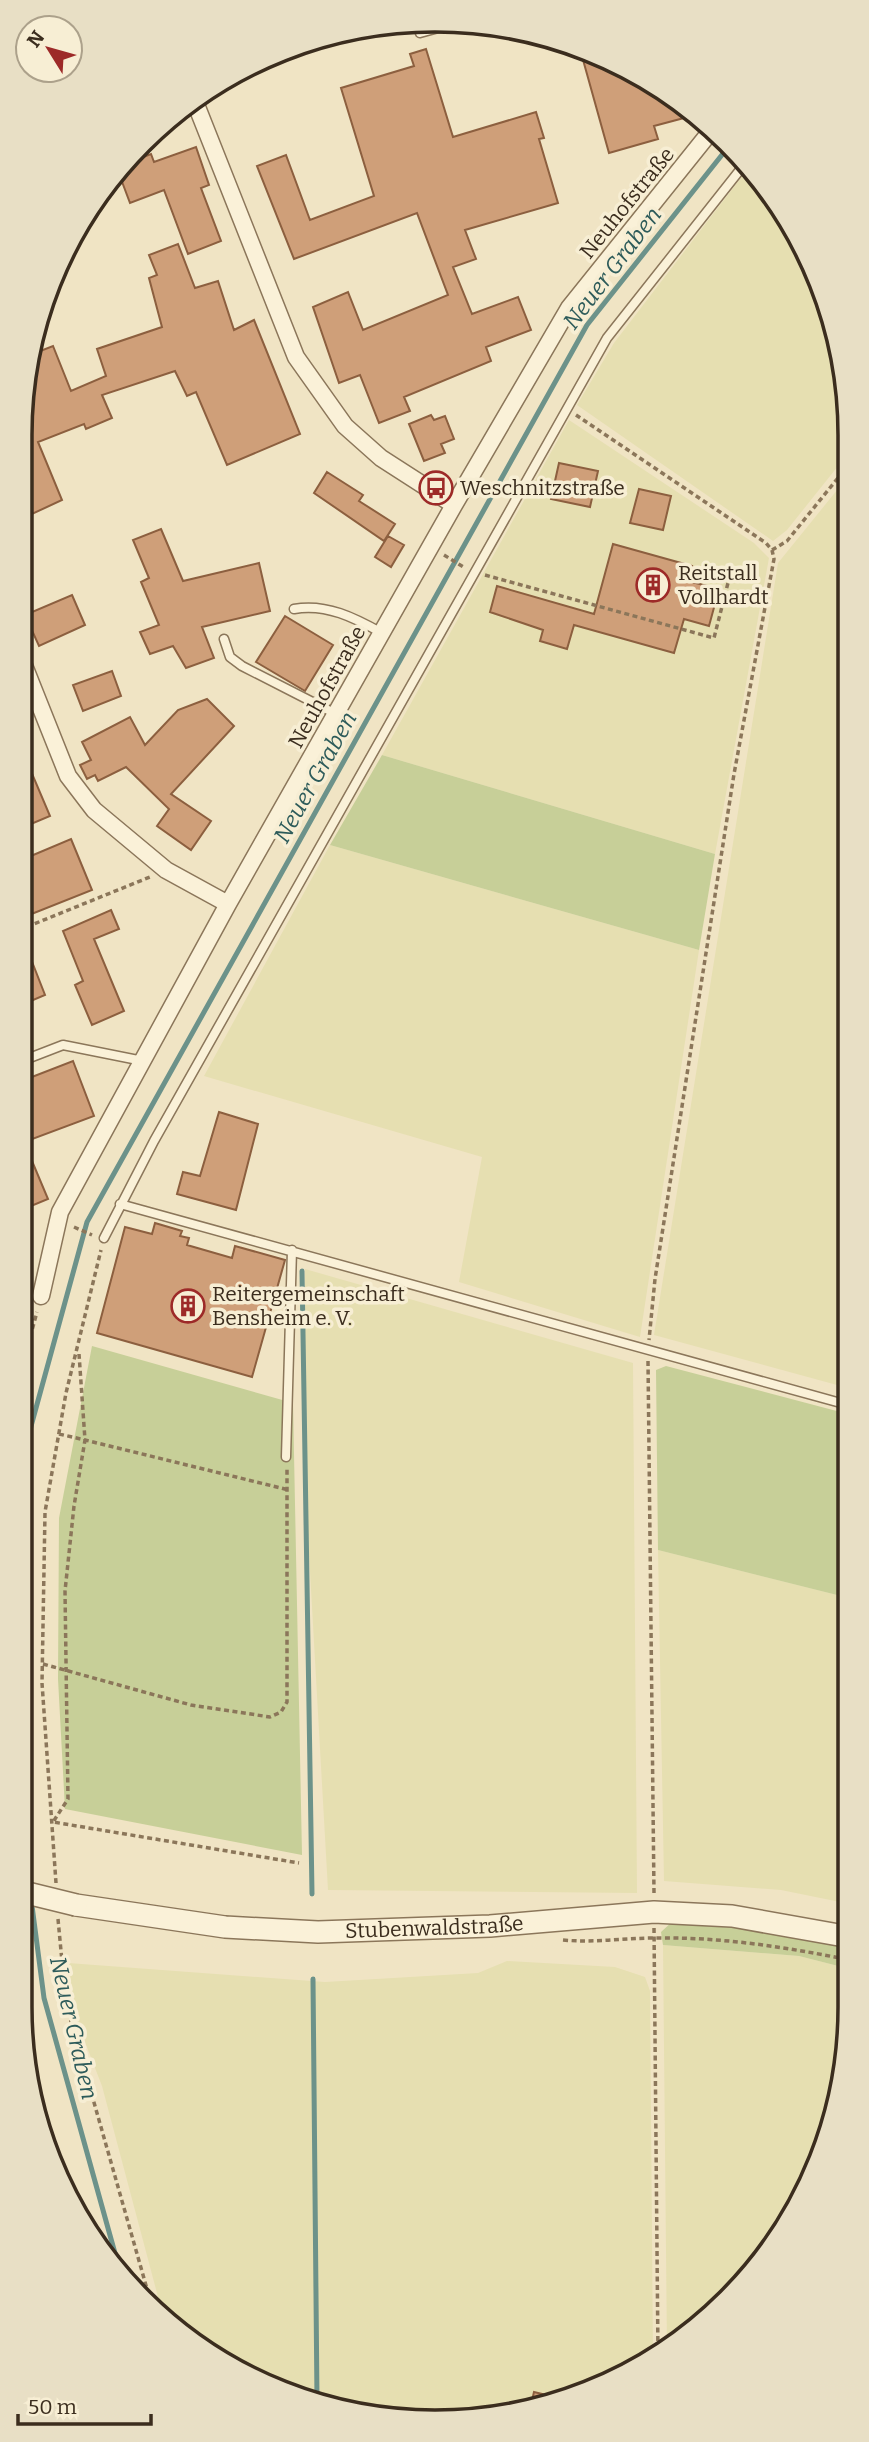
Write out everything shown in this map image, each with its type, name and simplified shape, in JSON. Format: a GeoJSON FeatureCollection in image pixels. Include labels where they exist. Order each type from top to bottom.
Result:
{"type":"FeatureCollection","features":[{"type":"Feature","properties":{"kind":"street"},"geometry":{"type":"LineString","coordinates":[[198,109],[296,357],[345,426],[381,458],[454,505]]}},
{"type":"Feature","properties":{"kind":"street","name":"Neuhofstraße"},"geometry":{"type":"LineString","coordinates":[[41,1296],[60,1212],[228,904],[454,505],[569,308],[705,137]]}},
{"type":"Feature","properties":{"kind":"street"},"geometry":{"type":"LineString","coordinates":[[32,686],[68,776],[94,810],[166,870],[228,904]]}},
{"type":"Feature","properties":{"kind":"street","name":"Stubenwaldstraße"},"geometry":{"type":"LineString","coordinates":[[32,1896],[67,1909],[212,1926],[318,1932],[490,1926],[654,1912],[732,1916],[838,1935]]}},
{"type":"Feature","properties":{"kind":"lane"},"geometry":{"type":"LineString","coordinates":[[100,1237],[565,408],[607,338],[739,171]]}},
{"type":"Feature","properties":{"kind":"lane"},"geometry":{"type":"LineString","coordinates":[[295,609],[306,607],[336,611],[382,633]]}},
{"type":"Feature","properties":{"kind":"lane"},"geometry":{"type":"LineString","coordinates":[[224,639],[230,657],[242,666],[336,714]]}},
{"type":"Feature","properties":{"kind":"lane"},"geometry":{"type":"LineString","coordinates":[[32,1057],[63,1045],[143,1061]]}},
{"type":"Feature","properties":{"kind":"lane"},"geometry":{"type":"LineString","coordinates":[[120,1204],[838,1402]]}},
{"type":"Feature","properties":{"kind":"lane"},"geometry":{"type":"LineString","coordinates":[[286,1457],[292,1250]]}},
{"type":"Feature","properties":{"kind":"path"},"geometry":{"type":"LineString","coordinates":[[565,408],[772,550],[774,559],[733,774],[659,1252],[648,1351],[658,2343]]}},
{"type":"Feature","properties":{"kind":"path"},"geometry":{"type":"LineString","coordinates":[[772,550],[787,541],[838,478]]}},
{"type":"Feature","properties":{"kind":"path"},"geometry":{"type":"LineString","coordinates":[[446,557],[463,567]]}},
{"type":"Feature","properties":{"kind":"path"},"geometry":{"type":"LineString","coordinates":[[473,572],[715,638],[730,575]]}},
{"type":"Feature","properties":{"kind":"path"},"geometry":{"type":"LineString","coordinates":[[32,925],[166,870]]}},
{"type":"Feature","properties":{"kind":"path"},"geometry":{"type":"LineString","coordinates":[[56,1889],[43,1664],[45,1512],[100,1237],[78,1231]]}},
{"type":"Feature","properties":{"kind":"path"},"geometry":{"type":"LineString","coordinates":[[32,1330],[41,1296]]}},
{"type":"Feature","properties":{"kind":"path"},"geometry":{"type":"LineString","coordinates":[[54,1822],[68,1799],[65,1591],[74,1506],[85,1440],[79,1348]]}},
{"type":"Feature","properties":{"kind":"path"},"geometry":{"type":"LineString","coordinates":[[59,1434],[289,1490]]}},
{"type":"Feature","properties":{"kind":"path"},"geometry":{"type":"LineString","coordinates":[[43,1664],[191,1705],[270,1717],[281,1712],[287,1702],[289,1490],[286,1457]]}},
{"type":"Feature","properties":{"kind":"path"},"geometry":{"type":"LineString","coordinates":[[54,1822],[299,1863]]}},
{"type":"Feature","properties":{"kind":"path"},"geometry":{"type":"LineString","coordinates":[[67,1909],[66,2004],[147,2289]]}},
{"type":"Feature","properties":{"kind":"shaded area"},"geometry":{"type":"Polygon","coordinates":[[[743,176],[784,233],[816,305],[834,382],[838,466],[787,530],[773,541],[577,405],[614,343],[743,176]]]}},
{"type":"Feature","properties":{"kind":"shaded area"},"geometry":{"type":"Polygon","coordinates":[[[569,420],[754,543],[769,558],[715,854],[382,755],[569,420]]]}},
{"type":"Feature","properties":{"kind":"shaded area"},"geometry":{"type":"Polygon","coordinates":[[[838,489],[838,1385],[654,1335],[778,563],[838,489]]]}},
{"type":"Feature","properties":{"kind":"shaded area"},"geometry":{"type":"Polygon","coordinates":[[[330,845],[699,950],[640,1337],[459,1282],[482,1157],[204,1076],[330,845]]]}},
{"type":"Feature","properties":{"kind":"shaded area"},"geometry":{"type":"Polygon","coordinates":[[[305,1269],[633,1363],[637,1893],[328,1890],[305,1483],[305,1269]]]}},
{"type":"Feature","properties":{"kind":"shaded area"},"geometry":{"type":"Polygon","coordinates":[[[658,1550],[838,1595],[838,1902],[781,1890],[664,1881],[658,1550]]]}},
{"type":"Feature","properties":{"kind":"shaded area"},"geometry":{"type":"Polygon","coordinates":[[[663,1945],[799,1956],[838,1966],[837,2034],[830,2086],[816,2137],[796,2186],[770,2231],[737,2273],[700,2310],[667,2337],[663,1945]]]}},
{"type":"Feature","properties":{"kind":"shaded area"},"geometry":{"type":"Polygon","coordinates":[[[507,1961],[615,1967],[645,1977],[650,1991],[653,2346],[589,2380],[539,2397],[461,2410],[408,2410],[330,2397],[280,2380],[233,2357],[169,2310],[159,2300],[102,2086],[73,2011],[68,1963],[325,1982],[478,1973],[507,1961]]]}},
{"type":"Feature","properties":{"kind":"green space"},"geometry":{"type":"Polygon","coordinates":[[[382,755],[715,854],[699,950],[330,845],[382,755]]]}},
{"type":"Feature","properties":{"kind":"green space"},"geometry":{"type":"Polygon","coordinates":[[[92,1346],[293,1403],[302,1855],[65,1809],[58,1679],[59,1518],[92,1346]]]}},
{"type":"Feature","properties":{"kind":"green space"},"geometry":{"type":"Polygon","coordinates":[[[666,1366],[838,1411],[838,1595],[658,1550],[656,1370],[666,1366]]]}},
{"type":"Feature","properties":{"kind":"green space"},"geometry":{"type":"Polygon","coordinates":[[[673,1921],[749,1925],[838,1943],[838,1966],[799,1956],[663,1945],[661,1932],[673,1921]]]}},
{"type":"Feature","properties":{"kind":"building"},"geometry":{"type":"Polygon","coordinates":[[[426,49],[453,137],[536,112],[544,138],[539,139],[558,203],[465,230],[476,259],[453,267],[472,314],[518,297],[531,330],[486,347],[491,361],[404,397],[410,411],[379,423],[360,375],[339,383],[313,307],[348,292],[363,330],[448,295],[417,213],[294,259],[257,166],[286,155],[310,220],[374,196],[341,88],[414,66],[410,54],[426,49]]]}},
{"type":"Feature","properties":{"kind":"building"},"geometry":{"type":"Polygon","coordinates":[[[583,60],[636,85],[684,118],[654,126],[658,139],[609,153],[583,60]]]}},
{"type":"Feature","properties":{"kind":"building"},"geometry":{"type":"Polygon","coordinates":[[[196,147],[209,185],[201,188],[221,241],[188,254],[164,190],[130,203],[122,181],[143,157],[151,154],[154,162],[196,147]]]}},
{"type":"Feature","properties":{"kind":"building"},"geometry":{"type":"Polygon","coordinates":[[[178,244],[195,288],[218,281],[234,330],[254,320],[300,434],[227,465],[196,392],[187,396],[175,371],[102,395],[112,418],[86,429],[84,424],[38,442],[62,500],[32,514],[32,408],[40,351],[53,346],[71,391],[106,376],[97,349],[162,327],[149,278],[157,275],[149,255],[178,244]]]}},
{"type":"Feature","properties":{"kind":"building"},"geometry":{"type":"Polygon","coordinates":[[[431,415],[434,420],[445,416],[454,439],[441,444],[445,453],[424,461],[409,424],[431,415]]]}},
{"type":"Feature","properties":{"kind":"building"},"geometry":{"type":"Polygon","coordinates":[[[559,463],[598,471],[590,507],[551,499],[559,463]]]}},
{"type":"Feature","properties":{"kind":"building"},"geometry":{"type":"Polygon","coordinates":[[[327,472],[363,495],[359,501],[395,524],[384,541],[314,493],[327,472]]]}},
{"type":"Feature","properties":{"kind":"building"},"geometry":{"type":"Polygon","coordinates":[[[639,489],[671,496],[663,530],[630,523],[639,489]]]}},
{"type":"Feature","properties":{"kind":"building"},"geometry":{"type":"Polygon","coordinates":[[[161,529],[183,581],[259,563],[270,611],[202,627],[214,658],[186,668],[173,646],[150,654],[140,632],[159,625],[141,582],[149,578],[133,540],[161,529]]]}},
{"type":"Feature","properties":{"kind":"building"},"geometry":{"type":"Polygon","coordinates":[[[388,536],[404,545],[391,567],[375,557],[388,536]]]}},
{"type":"Feature","properties":{"kind":"building"},"geometry":{"type":"Polygon","coordinates":[[[613,544],[692,566],[688,581],[719,589],[709,626],[684,619],[674,653],[574,625],[567,649],[540,641],[543,630],[490,612],[497,586],[594,614],[613,544]]]}},
{"type":"Feature","properties":{"kind":"building"},"geometry":{"type":"Polygon","coordinates":[[[72,595],[85,625],[39,646],[32,630],[32,612],[72,595]]]}},
{"type":"Feature","properties":{"kind":"building"},"geometry":{"type":"Polygon","coordinates":[[[285,616],[333,645],[305,691],[256,662],[285,616]]]}},
{"type":"Feature","properties":{"kind":"building"},"geometry":{"type":"Polygon","coordinates":[[[112,671],[121,696],[83,711],[73,685],[112,671]]]}},
{"type":"Feature","properties":{"kind":"building"},"geometry":{"type":"Polygon","coordinates":[[[207,699],[234,726],[171,794],[211,821],[191,850],[157,826],[169,809],[126,767],[98,781],[95,775],[87,779],[80,765],[91,760],[82,742],[130,717],[145,745],[178,710],[207,699]]]}},
{"type":"Feature","properties":{"kind":"building"},"geometry":{"type":"Polygon","coordinates":[[[32,774],[50,816],[32,824],[32,774]]]}},
{"type":"Feature","properties":{"kind":"building"},"geometry":{"type":"Polygon","coordinates":[[[71,839],[92,890],[32,914],[32,856],[71,839]]]}},
{"type":"Feature","properties":{"kind":"building"},"geometry":{"type":"Polygon","coordinates":[[[111,910],[119,929],[94,939],[124,1011],[92,1025],[75,985],[83,981],[63,931],[111,910]]]}},
{"type":"Feature","properties":{"kind":"building"},"geometry":{"type":"Polygon","coordinates":[[[32,962],[45,995],[32,1000],[32,962]]]}},
{"type":"Feature","properties":{"kind":"building"},"geometry":{"type":"Polygon","coordinates":[[[73,1061],[94,1116],[32,1139],[32,1077],[73,1061]]]}},
{"type":"Feature","properties":{"kind":"building"},"geometry":{"type":"Polygon","coordinates":[[[219,1112],[258,1124],[236,1210],[177,1194],[183,1172],[200,1176],[219,1112]]]}},
{"type":"Feature","properties":{"kind":"building"},"geometry":{"type":"Polygon","coordinates":[[[32,1161],[48,1199],[32,1206],[32,1161]]]}},
{"type":"Feature","properties":{"kind":"building","name":"Reitergemeinschaft Bensheim e. V."},"geometry":{"type":"Polygon","coordinates":[[[155,1223],[182,1231],[180,1236],[189,1238],[187,1245],[232,1258],[235,1246],[285,1260],[252,1377],[97,1333],[125,1227],[152,1234],[155,1223]]]}},
{"type":"Feature","properties":{"kind":"building"},"geometry":{"type":"Polygon","coordinates":[[[534,2392],[546,2395],[539,2397],[532,2399],[534,2392]]]}},
{"type":"Feature","properties":{"kind":"waterway","name":"Neuer Graben"},"geometry":{"type":"LineString","coordinates":[[32,1423],[87,1222],[587,325],[723,154]]}},
{"type":"Feature","properties":{"kind":"waterway"},"geometry":{"type":"LineString","coordinates":[[302,1271],[312,1894]]}},
{"type":"Feature","properties":{"kind":"waterway","name":"Neuer Graben"},"geometry":{"type":"LineString","coordinates":[[32,1906],[44,1998],[115,2253]]}},
{"type":"Feature","properties":{"kind":"waterway"},"geometry":{"type":"LineString","coordinates":[[313,1979],[317,2393]]}},
{"type":"Feature","properties":{"kind":"place","name":"Weschnitzstraße"},"geometry":{"type":"Point","coordinates":[436,488]}},
{"type":"Feature","properties":{"kind":"place","name":"Reitstall Vollhardt"},"geometry":{"type":"Point","coordinates":[653,585]}},
{"type":"Feature","properties":{"kind":"place","name":"Reitergemeinschaft Bensheim e. V."},"geometry":{"type":"Point","coordinates":[188,1306]}}]}
